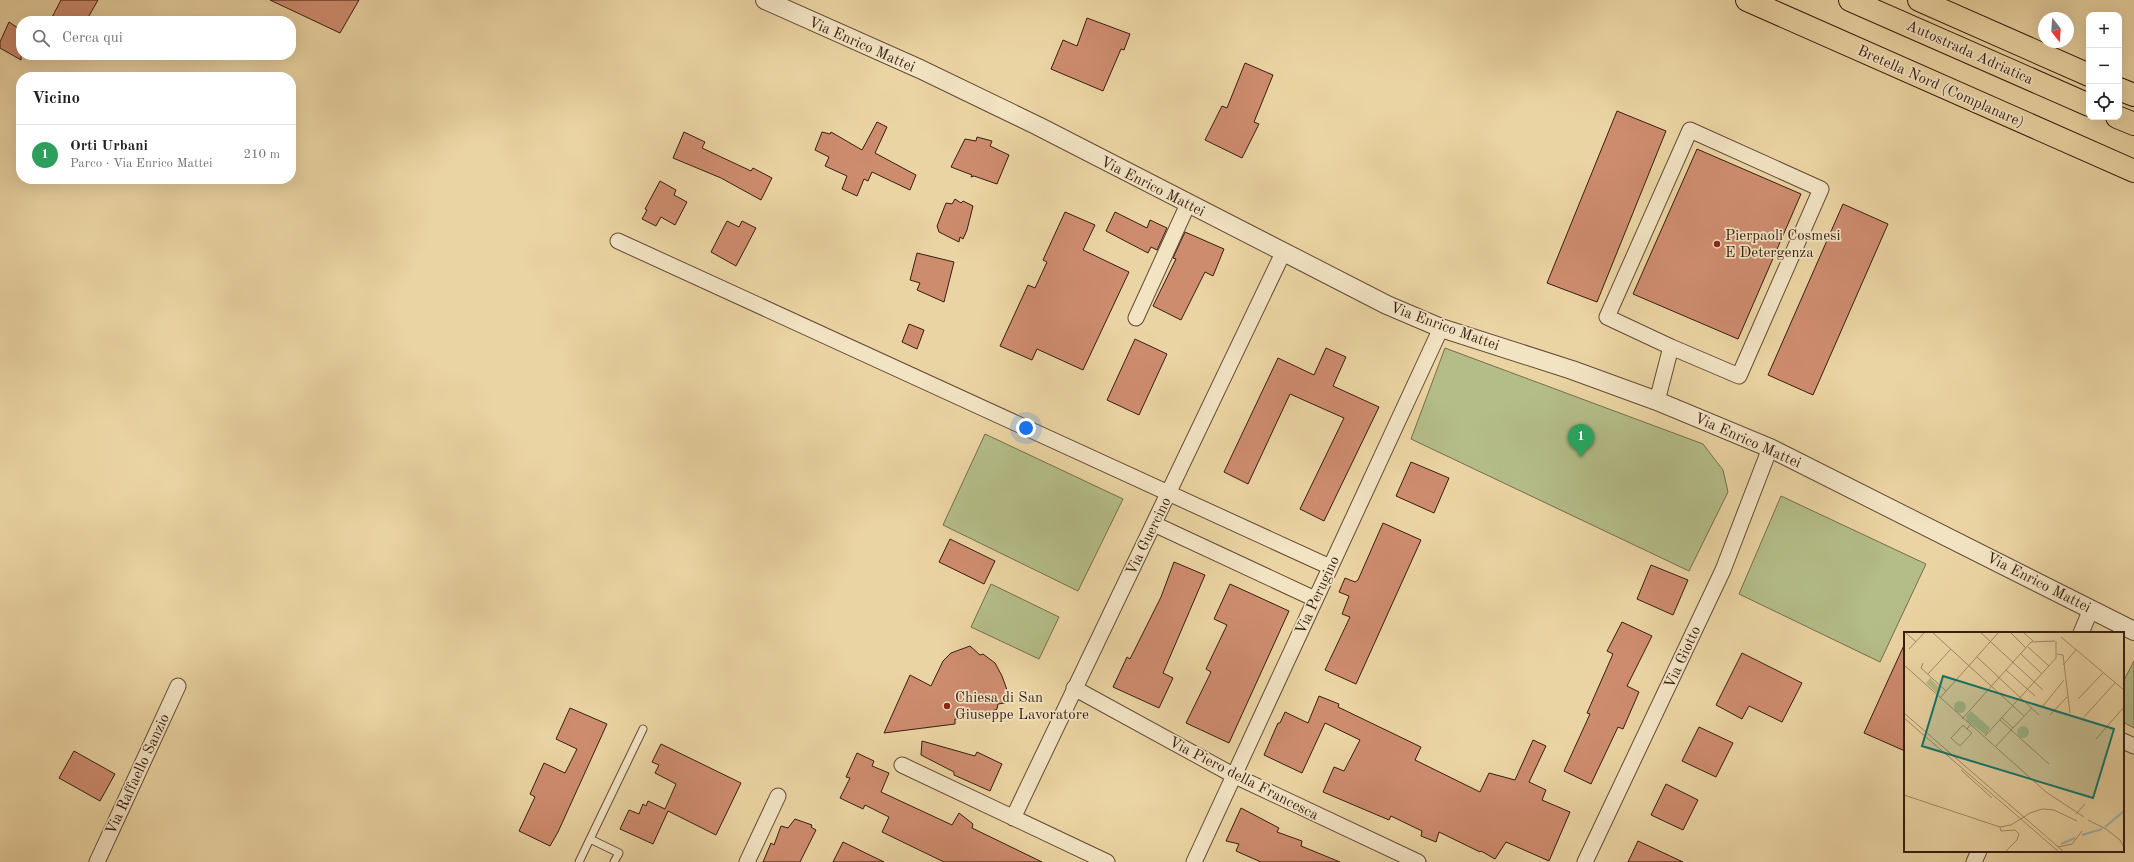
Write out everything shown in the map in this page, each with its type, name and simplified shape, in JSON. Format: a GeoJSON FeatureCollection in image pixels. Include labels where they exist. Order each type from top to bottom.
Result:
{"type":"FeatureCollection","features":[{"type":"Feature","properties":{"kind":"main road","name":"Bretella Nord (Complanare)"},"geometry":{"type":"LineString","coordinates":[[1747,0],[2134,171]]}},
{"type":"Feature","properties":{"kind":"main road","name":"Autostrada Adriatica"},"geometry":{"type":"LineString","coordinates":[[1850,0],[2086,104]]}},
{"type":"Feature","properties":{"kind":"main road","name":"Autostrada Adriatica"},"geometry":{"type":"LineString","coordinates":[[1919,0],[2086,74]]}},
{"type":"Feature","properties":{"kind":"main road"},"geometry":{"type":"LineString","coordinates":[[2122,90],[2134,95]]}},
{"type":"Feature","properties":{"kind":"main road"},"geometry":{"type":"LineString","coordinates":[[2122,119],[2134,124]]}},
{"type":"Feature","properties":{"kind":"street","name":"Via Enrico Mattei"},"geometry":{"type":"LineString","coordinates":[[765,0],[920,69],[1038,126],[1387,305],[1441,328],[1572,370],[1657,401],[1770,448],[2134,631]]}},
{"type":"Feature","properties":{"kind":"street"},"geometry":{"type":"LineString","coordinates":[[1690,130],[1821,189],[1739,376],[1671,347],[1607,317],[1690,130]]}},
{"type":"Feature","properties":{"kind":"street"},"geometry":{"type":"LineString","coordinates":[[1136,318],[1188,204]]}},
{"type":"Feature","properties":{"kind":"street"},"geometry":{"type":"LineString","coordinates":[[618,241],[1170,492],[1330,567]]}},
{"type":"Feature","properties":{"kind":"street","name":"Via Guercino"},"geometry":{"type":"LineString","coordinates":[[1013,818],[1283,253]]}},
{"type":"Feature","properties":{"kind":"street","name":"Via Perugino"},"geometry":{"type":"LineString","coordinates":[[1194,862],[1441,328]]}},
{"type":"Feature","properties":{"kind":"street"},"geometry":{"type":"LineString","coordinates":[[1657,401],[1671,347]]}},
{"type":"Feature","properties":{"kind":"street","name":"Via Giotto"},"geometry":{"type":"LineString","coordinates":[[1585,862],[1723,570],[1770,448]]}},
{"type":"Feature","properties":{"kind":"street"},"geometry":{"type":"LineString","coordinates":[[1154,524],[1315,599]]}},
{"type":"Feature","properties":{"kind":"street"},"geometry":{"type":"LineString","coordinates":[[2081,632],[2091,609]]}},
{"type":"Feature","properties":{"kind":"street","name":"Via Raffaello Sanzio"},"geometry":{"type":"LineString","coordinates":[[97,862],[178,686]]}},
{"type":"Feature","properties":{"kind":"street","name":"Via Piero della Francesca"},"geometry":{"type":"LineString","coordinates":[[1074,688],[1233,776],[1418,862]]}},
{"type":"Feature","properties":{"kind":"street"},"geometry":{"type":"LineString","coordinates":[[2124,741],[2134,746]]}},
{"type":"Feature","properties":{"kind":"street"},"geometry":{"type":"LineString","coordinates":[[902,765],[1107,862]]}},
{"type":"Feature","properties":{"kind":"street"},"geometry":{"type":"LineString","coordinates":[[747,862],[778,796]]}},
{"type":"Feature","properties":{"kind":"street"},"geometry":{"type":"LineString","coordinates":[[1974,862],[1979,852]]}},
{"type":"Feature","properties":{"kind":"lane"},"geometry":{"type":"LineString","coordinates":[[579,862],[643,729]]}},
{"type":"Feature","properties":{"kind":"lane"},"geometry":{"type":"LineString","coordinates":[[590,839],[618,853],[614,862]]}},
{"type":"Feature","properties":{"kind":"green space"},"geometry":{"type":"Polygon","coordinates":[[[1445,348],[1703,444],[1723,470],[1728,492],[1689,571],[1411,439],[1445,348]]]}},
{"type":"Feature","properties":{"kind":"green space"},"geometry":{"type":"Polygon","coordinates":[[[985,434],[1123,499],[1078,591],[943,525],[985,434]]]}},
{"type":"Feature","properties":{"kind":"green space"},"geometry":{"type":"Polygon","coordinates":[[[1781,496],[1926,564],[1880,662],[1739,594],[1781,496]]]}},
{"type":"Feature","properties":{"kind":"green space"},"geometry":{"type":"Polygon","coordinates":[[[991,584],[1059,617],[1039,659],[971,627],[991,584]]]}},
{"type":"Feature","properties":{"kind":"green space"},"geometry":{"type":"Polygon","coordinates":[[[2134,661],[2134,728],[2124,723],[2124,680],[2134,661]]]}},
{"type":"Feature","properties":{"kind":"building"},"geometry":{"type":"Polygon","coordinates":[[[61,0],[98,0],[89,16],[53,16],[61,0]]]}},
{"type":"Feature","properties":{"kind":"building"},"geometry":{"type":"Polygon","coordinates":[[[270,0],[359,0],[340,33],[270,0]]]}},
{"type":"Feature","properties":{"kind":"building"},"geometry":{"type":"Polygon","coordinates":[[[1087,18],[1130,34],[1124,50],[1121,49],[1103,91],[1051,69],[1063,40],[1077,46],[1087,18]]]}},
{"type":"Feature","properties":{"kind":"building"},"geometry":{"type":"Polygon","coordinates":[[[9,22],[16,27],[16,57],[0,48],[0,42],[9,22]]]}},
{"type":"Feature","properties":{"kind":"building"},"geometry":{"type":"Polygon","coordinates":[[[1245,63],[1273,75],[1254,122],[1259,124],[1242,158],[1205,140],[1222,106],[1227,108],[1245,63]]]}},
{"type":"Feature","properties":{"kind":"building"},"geometry":{"type":"Polygon","coordinates":[[[1617,111],[1666,131],[1597,302],[1547,283],[1617,111]]]}},
{"type":"Feature","properties":{"kind":"building"},"geometry":{"type":"Polygon","coordinates":[[[877,122],[887,127],[875,153],[916,175],[910,190],[872,172],[868,181],[864,179],[857,196],[842,189],[847,176],[825,166],[829,157],[815,150],[822,132],[830,134],[831,132],[862,150],[877,122]]]}},
{"type":"Feature","properties":{"kind":"building"},"geometry":{"type":"Polygon","coordinates":[[[684,132],[705,142],[702,148],[751,171],[753,168],[772,178],[761,200],[721,178],[673,158],[684,132]]]}},
{"type":"Feature","properties":{"kind":"building"},"geometry":{"type":"Polygon","coordinates":[[[977,137],[992,141],[990,146],[1009,155],[997,184],[974,176],[971,177],[972,175],[951,167],[965,139],[976,141],[977,137]]]}},
{"type":"Feature","properties":{"kind":"building","name":"Pierpaoli Cosmesi E Detergenza"},"geometry":{"type":"Polygon","coordinates":[[[1697,149],[1801,194],[1738,339],[1633,294],[1697,149]]]}},
{"type":"Feature","properties":{"kind":"building"},"geometry":{"type":"Polygon","coordinates":[[[660,181],[676,190],[674,195],[687,202],[675,225],[661,217],[656,226],[642,219],[647,210],[645,209],[660,181]]]}},
{"type":"Feature","properties":{"kind":"building"},"geometry":{"type":"Polygon","coordinates":[[[955,199],[961,203],[963,201],[973,206],[967,230],[963,239],[960,237],[959,242],[939,232],[937,226],[946,203],[952,204],[955,199]]]}},
{"type":"Feature","properties":{"kind":"building"},"geometry":{"type":"Polygon","coordinates":[[[1843,204],[1888,224],[1813,395],[1768,375],[1843,204]]]}},
{"type":"Feature","properties":{"kind":"building"},"geometry":{"type":"Polygon","coordinates":[[[1065,212],[1095,225],[1083,250],[1129,272],[1083,370],[1037,349],[1032,360],[1000,346],[1028,285],[1035,288],[1047,262],[1043,260],[1065,212]]]}},
{"type":"Feature","properties":{"kind":"building"},"geometry":{"type":"Polygon","coordinates":[[[1115,212],[1147,228],[1150,220],[1167,228],[1157,250],[1151,247],[1148,253],[1106,231],[1115,212]]]}},
{"type":"Feature","properties":{"kind":"building"},"geometry":{"type":"Polygon","coordinates":[[[727,221],[739,227],[742,221],[756,228],[736,266],[711,252],[727,221]]]}},
{"type":"Feature","properties":{"kind":"building"},"geometry":{"type":"Polygon","coordinates":[[[1185,232],[1224,249],[1213,276],[1205,272],[1181,320],[1153,306],[1176,259],[1173,258],[1185,232]]]}},
{"type":"Feature","properties":{"kind":"building"},"geometry":{"type":"Polygon","coordinates":[[[917,253],[954,262],[944,302],[917,290],[920,283],[910,280],[917,253]]]}},
{"type":"Feature","properties":{"kind":"building"},"geometry":{"type":"Polygon","coordinates":[[[909,324],[924,330],[917,349],[902,342],[909,324]]]}},
{"type":"Feature","properties":{"kind":"building"},"geometry":{"type":"Polygon","coordinates":[[[1135,339],[1167,354],[1139,415],[1107,400],[1135,339]]]}},
{"type":"Feature","properties":{"kind":"building"},"geometry":{"type":"Polygon","coordinates":[[[1326,348],[1346,357],[1333,386],[1379,407],[1324,521],[1300,509],[1344,418],[1290,394],[1248,484],[1224,472],[1278,358],[1314,375],[1326,348]]]}},
{"type":"Feature","properties":{"kind":"building"},"geometry":{"type":"Polygon","coordinates":[[[1411,462],[1449,478],[1434,513],[1396,496],[1411,462]]]}},
{"type":"Feature","properties":{"kind":"building"},"geometry":{"type":"Polygon","coordinates":[[[1383,523],[1421,540],[1356,684],[1325,670],[1350,617],[1342,614],[1349,596],[1339,592],[1345,578],[1355,582],[1358,580],[1383,523]]]}},
{"type":"Feature","properties":{"kind":"building"},"geometry":{"type":"Polygon","coordinates":[[[950,539],[995,561],[984,584],[939,562],[950,539]]]}},
{"type":"Feature","properties":{"kind":"building"},"geometry":{"type":"Polygon","coordinates":[[[1174,562],[1205,575],[1163,673],[1173,678],[1159,708],[1113,687],[1127,657],[1130,659],[1161,597],[1174,562]]]}},
{"type":"Feature","properties":{"kind":"building"},"geometry":{"type":"Polygon","coordinates":[[[1651,565],[1688,580],[1673,615],[1637,599],[1651,565]]]}},
{"type":"Feature","properties":{"kind":"building"},"geometry":{"type":"Polygon","coordinates":[[[1230,584],[1289,611],[1229,743],[1186,723],[1211,672],[1206,669],[1227,625],[1214,619],[1230,584]]]}},
{"type":"Feature","properties":{"kind":"building"},"geometry":{"type":"Polygon","coordinates":[[[1622,622],[1652,636],[1627,686],[1639,692],[1623,729],[1618,727],[1591,784],[1564,771],[1590,714],[1587,713],[1613,654],[1607,651],[1622,622]]]}},
{"type":"Feature","properties":{"kind":"building"},"geometry":{"type":"Polygon","coordinates":[[[1904,645],[1904,751],[1864,733],[1904,645]]]}},
{"type":"Feature","properties":{"kind":"building","name":"Chiesa di San Giuseppe Lavoratore"},"geometry":{"type":"Polygon","coordinates":[[[970,646],[980,655],[983,654],[995,663],[1007,690],[1005,703],[998,704],[997,709],[977,719],[955,719],[955,724],[884,733],[910,675],[931,686],[943,661],[951,653],[970,646]]]}},
{"type":"Feature","properties":{"kind":"building"},"geometry":{"type":"Polygon","coordinates":[[[1742,653],[1802,683],[1782,722],[1749,706],[1742,719],[1716,705],[1742,653]]]}},
{"type":"Feature","properties":{"kind":"building"},"geometry":{"type":"Polygon","coordinates":[[[1319,696],[1339,704],[1338,707],[1421,747],[1415,760],[1480,792],[1489,773],[1515,780],[1533,740],[1546,746],[1529,782],[1546,790],[1542,800],[1570,812],[1549,861],[1506,842],[1495,859],[1439,832],[1436,842],[1421,836],[1422,831],[1391,816],[1389,820],[1323,792],[1334,767],[1344,771],[1360,740],[1325,723],[1302,773],[1264,755],[1278,723],[1280,723],[1285,712],[1308,723],[1319,696]]]}},
{"type":"Feature","properties":{"kind":"building"},"geometry":{"type":"Polygon","coordinates":[[[570,708],[607,724],[558,832],[550,846],[519,831],[535,797],[530,794],[544,763],[565,773],[577,749],[556,739],[570,708]]]}},
{"type":"Feature","properties":{"kind":"building"},"geometry":{"type":"Polygon","coordinates":[[[1699,727],[1733,743],[1716,777],[1682,761],[1699,727]]]}},
{"type":"Feature","properties":{"kind":"building"},"geometry":{"type":"Polygon","coordinates":[[[922,741],[975,756],[977,752],[1002,764],[990,791],[954,775],[954,772],[921,755],[922,741]]]}},
{"type":"Feature","properties":{"kind":"building"},"geometry":{"type":"Polygon","coordinates":[[[661,744],[741,783],[716,835],[668,811],[653,844],[620,829],[629,810],[639,814],[643,804],[646,806],[648,801],[665,809],[676,784],[655,773],[659,765],[652,762],[661,744]]]}},
{"type":"Feature","properties":{"kind":"building"},"geometry":{"type":"Polygon","coordinates":[[[74,751],[115,774],[100,801],[59,778],[74,751]]]}},
{"type":"Feature","properties":{"kind":"building"},"geometry":{"type":"Polygon","coordinates":[[[857,753],[874,761],[872,766],[889,773],[881,792],[952,825],[959,813],[973,824],[972,828],[1042,862],[944,862],[882,832],[889,817],[865,805],[863,809],[840,798],[850,778],[846,777],[857,753]]]}},
{"type":"Feature","properties":{"kind":"building"},"geometry":{"type":"Polygon","coordinates":[[[1666,784],[1698,800],[1683,830],[1651,815],[1666,784]]]}},
{"type":"Feature","properties":{"kind":"building"},"geometry":{"type":"Polygon","coordinates":[[[1241,808],[1279,828],[1277,832],[1302,841],[1301,846],[1340,862],[1261,862],[1236,851],[1239,844],[1226,841],[1241,808]]]}},
{"type":"Feature","properties":{"kind":"building"},"geometry":{"type":"Polygon","coordinates":[[[795,819],[812,825],[811,827],[816,830],[800,862],[763,862],[771,843],[774,845],[781,826],[788,828],[795,819]]]}},
{"type":"Feature","properties":{"kind":"building"},"geometry":{"type":"Polygon","coordinates":[[[1638,841],[1683,862],[1628,862],[1638,841]]]}},
{"type":"Feature","properties":{"kind":"building"},"geometry":{"type":"Polygon","coordinates":[[[843,842],[884,862],[833,862],[843,842]]]}},
{"type":"Feature","properties":{"kind":"place","name":"Pierpaoli Cosmesi E Detergenza"},"geometry":{"type":"Point","coordinates":[1717,244]}},
{"type":"Feature","properties":{"kind":"place","name":"Orti Urbani"},"geometry":{"type":"Point","coordinates":[1581,457]}},
{"type":"Feature","properties":{"kind":"place","name":"Chiesa di San Giuseppe Lavoratore"},"geometry":{"type":"Point","coordinates":[947,706]}}]}
